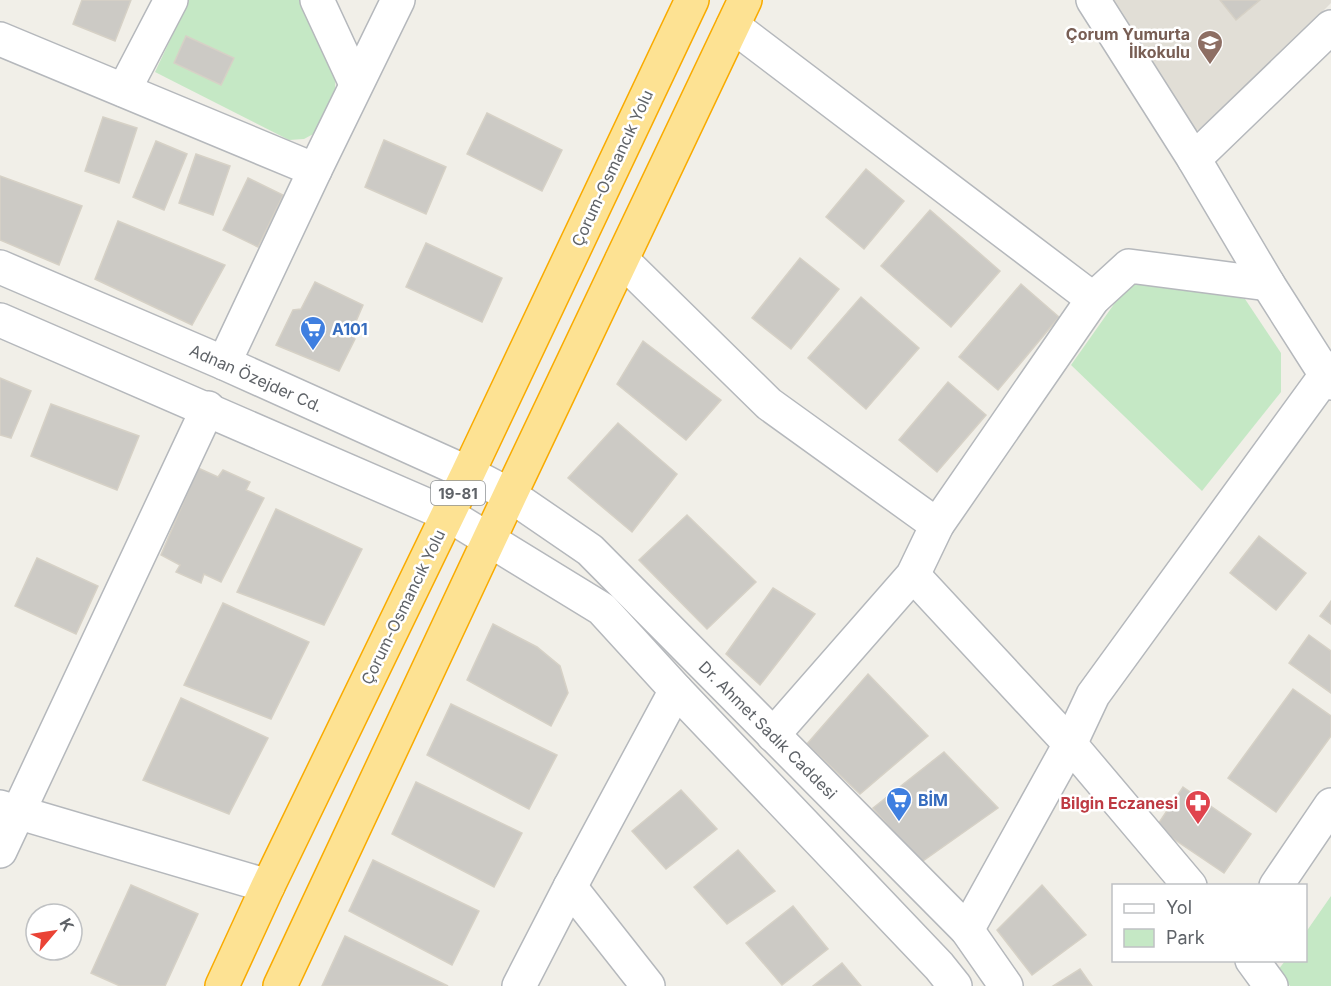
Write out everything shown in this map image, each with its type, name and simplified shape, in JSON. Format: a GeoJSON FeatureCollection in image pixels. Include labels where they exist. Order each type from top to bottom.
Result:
{"type":"FeatureCollection","features":[{"type":"Feature","properties":{"kind":"highway","name":"Çorum-Osmancık Yolu"},"geometry":{"type":"LineString","coordinates":[[222,986],[692,0]]}},
{"type":"Feature","properties":{"kind":"highway","name":"19-81"},"geometry":{"type":"LineString","coordinates":[[284,984],[510,495],[739,13]]}},
{"type":"Feature","properties":{"kind":"street"},"geometry":{"type":"LineString","coordinates":[[124,90],[171,0]]}},
{"type":"Feature","properties":{"kind":"street"},"geometry":{"type":"LineString","coordinates":[[317,0],[356,84]]}},
{"type":"Feature","properties":{"kind":"street"},"geometry":{"type":"LineString","coordinates":[[224,363],[398,0]]}},
{"type":"Feature","properties":{"kind":"street"},"geometry":{"type":"LineString","coordinates":[[0,320],[208,408],[447,514],[602,609],[945,978],[964,978],[974,973],[982,959],[973,939],[1093,695],[1329,375],[1268,284],[1194,159],[1093,0]]}},
{"type":"Feature","properties":{"kind":"street"},"geometry":{"type":"LineString","coordinates":[[739,13],[1093,299]]}},
{"type":"Feature","properties":{"kind":"street"},"geometry":{"type":"LineString","coordinates":[[1194,159],[1331,27]]}},
{"type":"Feature","properties":{"kind":"street"},"geometry":{"type":"LineString","coordinates":[[0,39],[315,170]]}},
{"type":"Feature","properties":{"kind":"street"},"geometry":{"type":"LineString","coordinates":[[622,260],[769,404],[937,525]]}},
{"type":"Feature","properties":{"kind":"street"},"geometry":{"type":"LineString","coordinates":[[773,735],[913,575],[937,525],[1093,299],[1130,266],[1268,284]]}},
{"type":"Feature","properties":{"kind":"street","name":"Adnan Özejder Cd."},"geometry":{"type":"LineString","coordinates":[[0,267],[224,363],[468,473],[510,495]]}},
{"type":"Feature","properties":{"kind":"street"},"geometry":{"type":"LineString","coordinates":[[0,851],[10,810],[208,408]]}},
{"type":"Feature","properties":{"kind":"street","name":"Dr. Ahmet Sadık Caddesi"},"geometry":{"type":"LineString","coordinates":[[510,495],[590,550],[973,939],[1006,986]]}},
{"type":"Feature","properties":{"kind":"street"},"geometry":{"type":"LineString","coordinates":[[913,575],[1070,744],[1189,884]]}},
{"type":"Feature","properties":{"kind":"street"},"geometry":{"type":"LineString","coordinates":[[519,986],[676,690]]}},
{"type":"Feature","properties":{"kind":"street"},"geometry":{"type":"LineString","coordinates":[[1277,884],[1331,805]]}},
{"type":"Feature","properties":{"kind":"street"},"geometry":{"type":"LineString","coordinates":[[10,810],[268,886]]}},
{"type":"Feature","properties":{"kind":"street"},"geometry":{"type":"LineString","coordinates":[[570,887],[648,986]]}},
{"type":"Feature","properties":{"kind":"street"},"geometry":{"type":"LineString","coordinates":[[1253,962],[1271,986]]}},
{"type":"Feature","properties":{"kind":"shaded area","name":"Çorum Yumurta İlkokulu"},"geometry":{"type":"Polygon","coordinates":[[[1106,0],[1331,0],[1331,3],[1206,129],[1195,130],[1106,0]]]}},
{"type":"Feature","properties":{"kind":"green space"},"geometry":{"type":"Polygon","coordinates":[[[189,0],[299,0],[336,69],[335,89],[317,132],[304,139],[289,140],[155,72],[189,0]]]}},
{"type":"Feature","properties":{"kind":"green space"},"geometry":{"type":"Polygon","coordinates":[[[1136,273],[1245,299],[1281,353],[1281,392],[1202,491],[1071,365],[1136,273]]]}},
{"type":"Feature","properties":{"kind":"green space"},"geometry":{"type":"Polygon","coordinates":[[[1331,896],[1331,986],[1290,986],[1278,970],[1284,962],[1307,962],[1307,931],[1331,896]]]}},
{"type":"Feature","properties":{"kind":"building"},"geometry":{"type":"Polygon","coordinates":[[[82,0],[131,0],[115,41],[73,24],[82,0]]]}},
{"type":"Feature","properties":{"kind":"building","name":"Çorum Yumurta İlkokulu"},"geometry":{"type":"Polygon","coordinates":[[[1220,0],[1260,0],[1236,20],[1220,0]]]}},
{"type":"Feature","properties":{"kind":"building"},"geometry":{"type":"Polygon","coordinates":[[[186,36],[234,58],[221,85],[174,63],[186,36]]]}},
{"type":"Feature","properties":{"kind":"building"},"geometry":{"type":"Polygon","coordinates":[[[487,113],[562,150],[542,191],[467,154],[487,113]]]}},
{"type":"Feature","properties":{"kind":"building"},"geometry":{"type":"Polygon","coordinates":[[[103,117],[137,128],[119,183],[85,171],[103,117]]]}},
{"type":"Feature","properties":{"kind":"building"},"geometry":{"type":"Polygon","coordinates":[[[384,140],[446,167],[426,214],[365,187],[384,140]]]}},
{"type":"Feature","properties":{"kind":"building"},"geometry":{"type":"Polygon","coordinates":[[[156,141],[187,154],[164,210],[133,197],[156,141]]]}},
{"type":"Feature","properties":{"kind":"building"},"geometry":{"type":"Polygon","coordinates":[[[196,154],[230,166],[213,215],[179,203],[196,154]]]}},
{"type":"Feature","properties":{"kind":"building"},"geometry":{"type":"Polygon","coordinates":[[[866,169],[904,201],[864,249],[826,217],[866,169]]]}},
{"type":"Feature","properties":{"kind":"building"},"geometry":{"type":"Polygon","coordinates":[[[0,176],[82,206],[59,265],[0,240],[0,176]]]}},
{"type":"Feature","properties":{"kind":"building"},"geometry":{"type":"Polygon","coordinates":[[[248,178],[283,195],[258,247],[223,230],[248,178]]]}},
{"type":"Feature","properties":{"kind":"building"},"geometry":{"type":"Polygon","coordinates":[[[930,210],[1000,271],[951,327],[881,266],[930,210]]]}},
{"type":"Feature","properties":{"kind":"building"},"geometry":{"type":"Polygon","coordinates":[[[118,221],[225,265],[192,325],[95,279],[118,221]]]}},
{"type":"Feature","properties":{"kind":"building"},"geometry":{"type":"Polygon","coordinates":[[[426,243],[502,278],[482,322],[406,287],[426,243]]]}},
{"type":"Feature","properties":{"kind":"building"},"geometry":{"type":"Polygon","coordinates":[[[800,258],[839,289],[791,349],[752,318],[800,258]]]}},
{"type":"Feature","properties":{"kind":"building"},"geometry":{"type":"Polygon","coordinates":[[[315,282],[363,305],[351,333],[355,339],[339,371],[276,345],[293,310],[301,309],[315,282]]]}},
{"type":"Feature","properties":{"kind":"building"},"geometry":{"type":"Polygon","coordinates":[[[1021,284],[1059,317],[998,390],[959,357],[1021,284]]]}},
{"type":"Feature","properties":{"kind":"building"},"geometry":{"type":"Polygon","coordinates":[[[861,297],[919,348],[866,409],[808,358],[861,297]]]}},
{"type":"Feature","properties":{"kind":"building"},"geometry":{"type":"Polygon","coordinates":[[[643,341],[721,400],[686,440],[617,384],[643,341]]]}},
{"type":"Feature","properties":{"kind":"building"},"geometry":{"type":"Polygon","coordinates":[[[0,378],[31,391],[11,438],[0,435],[0,378]]]}},
{"type":"Feature","properties":{"kind":"building"},"geometry":{"type":"Polygon","coordinates":[[[948,382],[986,415],[937,472],[899,440],[948,382]]]}},
{"type":"Feature","properties":{"kind":"building"},"geometry":{"type":"Polygon","coordinates":[[[51,404],[139,436],[117,490],[31,456],[51,404]]]}},
{"type":"Feature","properties":{"kind":"building"},"geometry":{"type":"Polygon","coordinates":[[[618,423],[677,474],[632,532],[568,478],[618,423]]]}},
{"type":"Feature","properties":{"kind":"building"},"geometry":{"type":"Polygon","coordinates":[[[198,468],[218,477],[223,470],[250,482],[246,490],[264,498],[221,582],[204,574],[201,583],[176,572],[180,565],[161,555],[198,468]]]}},
{"type":"Feature","properties":{"kind":"building"},"geometry":{"type":"Polygon","coordinates":[[[276,509],[362,549],[324,625],[237,592],[276,509]]]}},
{"type":"Feature","properties":{"kind":"building"},"geometry":{"type":"Polygon","coordinates":[[[687,515],[756,582],[707,629],[639,560],[687,515]]]}},
{"type":"Feature","properties":{"kind":"building"},"geometry":{"type":"Polygon","coordinates":[[[1259,536],[1306,573],[1276,610],[1230,573],[1259,536]]]}},
{"type":"Feature","properties":{"kind":"building"},"geometry":{"type":"Polygon","coordinates":[[[37,558],[98,586],[76,634],[15,606],[37,558]]]}},
{"type":"Feature","properties":{"kind":"building"},"geometry":{"type":"Polygon","coordinates":[[[773,588],[815,614],[760,685],[726,654],[773,588]]]}},
{"type":"Feature","properties":{"kind":"building"},"geometry":{"type":"Polygon","coordinates":[[[1331,601],[1331,624],[1320,616],[1331,601]]]}},
{"type":"Feature","properties":{"kind":"building"},"geometry":{"type":"Polygon","coordinates":[[[223,603],[309,642],[271,719],[184,685],[223,603]]]}},
{"type":"Feature","properties":{"kind":"building"},"geometry":{"type":"Polygon","coordinates":[[[493,624],[537,647],[560,666],[568,693],[551,726],[467,680],[493,624]]]}},
{"type":"Feature","properties":{"kind":"building"},"geometry":{"type":"Polygon","coordinates":[[[1309,635],[1331,651],[1331,693],[1289,663],[1309,635]]]}},
{"type":"Feature","properties":{"kind":"building"},"geometry":{"type":"Polygon","coordinates":[[[868,674],[928,736],[860,794],[807,744],[868,674]]]}},
{"type":"Feature","properties":{"kind":"building"},"geometry":{"type":"Polygon","coordinates":[[[1293,689],[1331,716],[1331,736],[1276,812],[1228,778],[1293,689]]]}},
{"type":"Feature","properties":{"kind":"building"},"geometry":{"type":"Polygon","coordinates":[[[181,698],[268,738],[229,814],[143,780],[181,698]]]}},
{"type":"Feature","properties":{"kind":"building"},"geometry":{"type":"Polygon","coordinates":[[[451,704],[557,755],[529,809],[427,755],[451,704]]]}},
{"type":"Feature","properties":{"kind":"building"},"geometry":{"type":"Polygon","coordinates":[[[944,752],[998,808],[920,863],[873,808],[944,752]]]}},
{"type":"Feature","properties":{"kind":"building"},"geometry":{"type":"Polygon","coordinates":[[[416,782],[522,833],[494,887],[392,834],[416,782]]]}},
{"type":"Feature","properties":{"kind":"building"},"geometry":{"type":"Polygon","coordinates":[[[1183,787],[1251,834],[1224,873],[1156,827],[1183,787]]]}},
{"type":"Feature","properties":{"kind":"building"},"geometry":{"type":"Polygon","coordinates":[[[681,790],[717,829],[666,869],[632,831],[681,790]]]}},
{"type":"Feature","properties":{"kind":"building"},"geometry":{"type":"Polygon","coordinates":[[[738,850],[775,891],[727,924],[694,887],[738,850]]]}},
{"type":"Feature","properties":{"kind":"building"},"geometry":{"type":"Polygon","coordinates":[[[373,860],[479,911],[452,965],[349,911],[373,860]]]}},
{"type":"Feature","properties":{"kind":"building"},"geometry":{"type":"Polygon","coordinates":[[[131,885],[198,914],[165,986],[120,986],[91,973],[131,885]]]}},
{"type":"Feature","properties":{"kind":"building"},"geometry":{"type":"Polygon","coordinates":[[[1042,885],[1086,935],[1032,975],[997,930],[1042,885]]]}},
{"type":"Feature","properties":{"kind":"building"},"geometry":{"type":"Polygon","coordinates":[[[793,906],[828,949],[782,985],[746,943],[793,906]]]}},
{"type":"Feature","properties":{"kind":"building"},"geometry":{"type":"Polygon","coordinates":[[[345,936],[448,986],[322,986],[345,936]]]}},
{"type":"Feature","properties":{"kind":"building"},"geometry":{"type":"Polygon","coordinates":[[[842,963],[861,986],[813,986],[842,963]]]}},
{"type":"Feature","properties":{"kind":"building"},"geometry":{"type":"Polygon","coordinates":[[[1080,969],[1092,986],[1053,986],[1080,969]]]}},
{"type":"Feature","properties":{"kind":"place","name":"Çorum Yumurta İlkokulu"},"geometry":{"type":"Point","coordinates":[1210,66]}},
{"type":"Feature","properties":{"kind":"place","name":"A101"},"geometry":{"type":"Point","coordinates":[313,352]}},
{"type":"Feature","properties":{"kind":"place","name":"BİM"},"geometry":{"type":"Point","coordinates":[899,823]}},
{"type":"Feature","properties":{"kind":"place","name":"Bilgin Eczanesi"},"geometry":{"type":"Point","coordinates":[1198,826]}}]}
